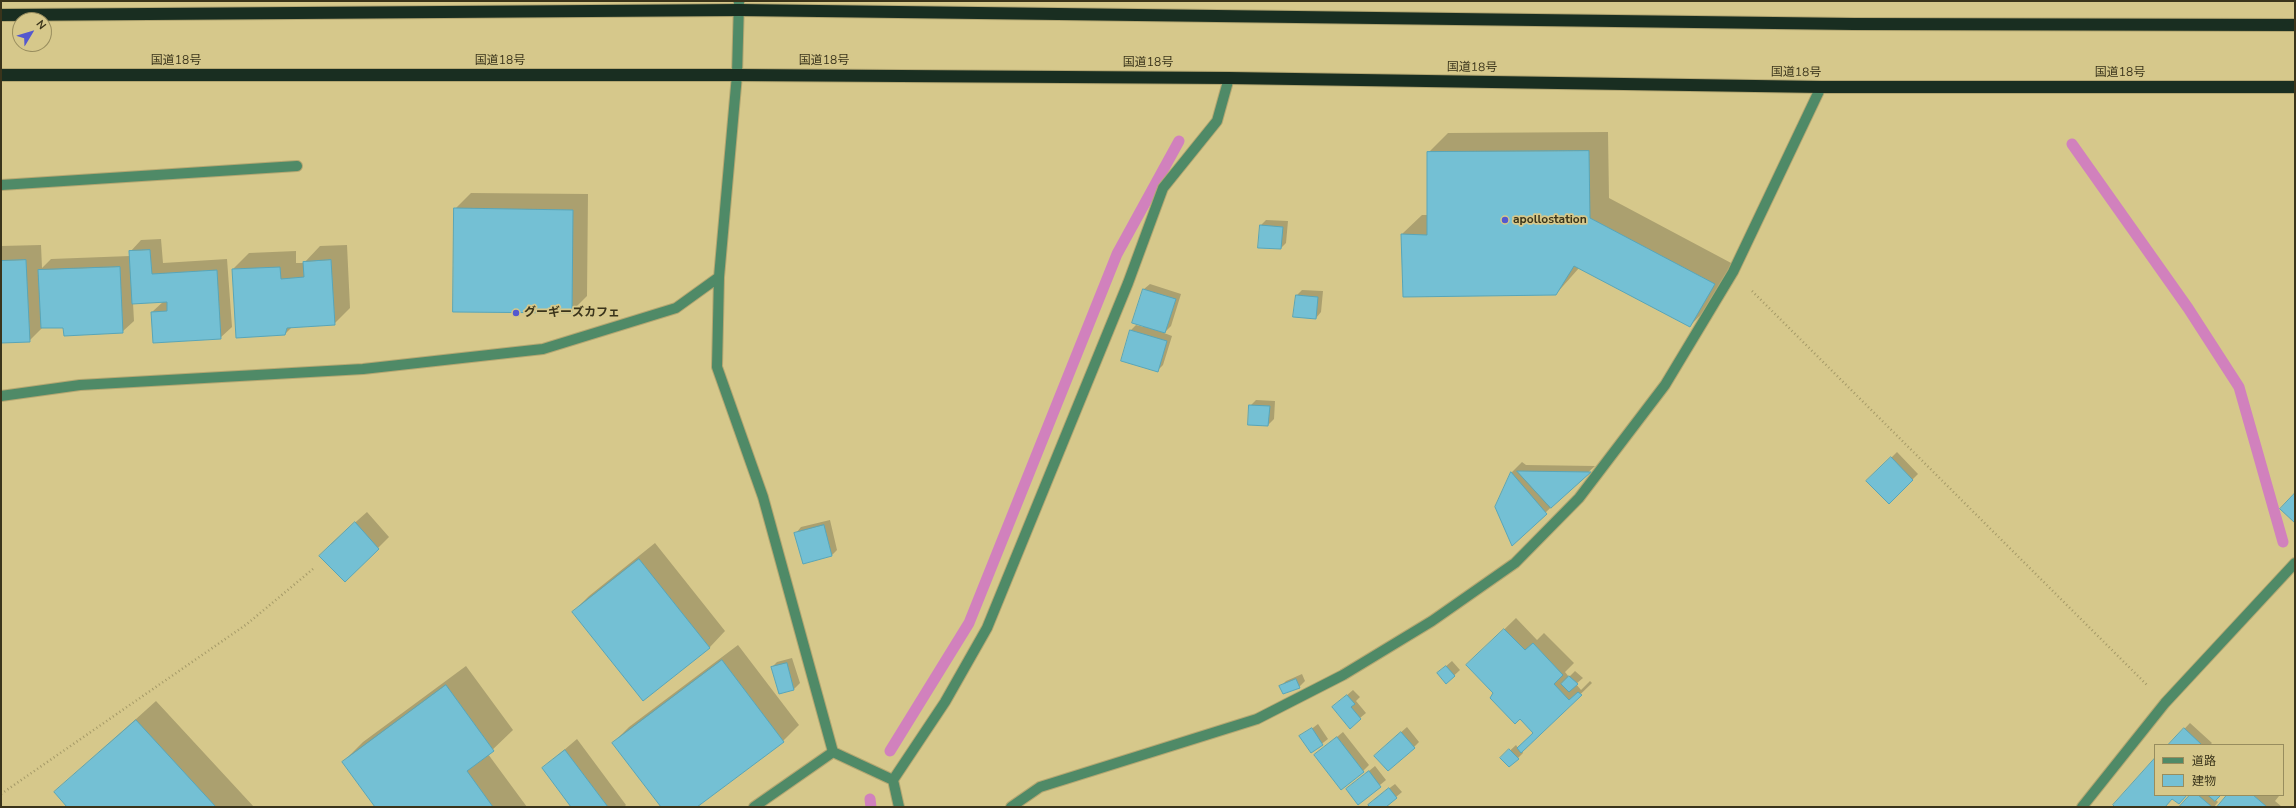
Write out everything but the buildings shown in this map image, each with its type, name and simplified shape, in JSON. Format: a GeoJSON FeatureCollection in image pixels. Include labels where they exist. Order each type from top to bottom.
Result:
{"type":"FeatureCollection","features":[{"type":"Feature","properties":{"kind":"highway"},"geometry":{"type":"LineString","coordinates":[[1,15],[739,6],[1854,24],[2295,25]]}},
{"type":"Feature","properties":{"kind":"highway","name":"国道18号"},"geometry":{"type":"LineString","coordinates":[[1,75],[737,75],[1229,78],[1821,88],[2295,87]]}},
{"type":"Feature","properties":{"kind":"street"},"geometry":{"type":"LineString","coordinates":[[739,6],[737,75],[718,277],[717,367],[763,498],[833,752],[893,780]]}},
{"type":"Feature","properties":{"kind":"street"},"geometry":{"type":"LineString","coordinates":[[899,807],[893,780],[945,702],[987,628],[1128,283],[1163,188],[1217,121],[1229,78]]}},
{"type":"Feature","properties":{"kind":"street"},"geometry":{"type":"LineString","coordinates":[[1010,807],[1040,787],[1257,719],[1364,663],[1432,621],[1515,563],[1579,498],[1618,449],[1665,385],[1733,272],[1821,88]]}},
{"type":"Feature","properties":{"kind":"street"},"geometry":{"type":"LineString","coordinates":[[1,185],[297,166]]}},
{"type":"Feature","properties":{"kind":"street"},"geometry":{"type":"LineString","coordinates":[[1,396],[80,385],[363,369],[543,349],[676,308],[718,277]]}},
{"type":"Feature","properties":{"kind":"street"},"geometry":{"type":"LineString","coordinates":[[2082,807],[2165,704],[2295,564]]}},
{"type":"Feature","properties":{"kind":"street"},"geometry":{"type":"LineString","coordinates":[[754,807],[833,752]]}},
{"type":"Feature","properties":{"kind":"path"},"geometry":{"type":"LineString","coordinates":[[1733,272],[2165,704]]}},
{"type":"Feature","properties":{"kind":"path"},"geometry":{"type":"LineString","coordinates":[[1,794],[247,624],[313,568]]}},
{"type":"Feature","properties":{"kind":"waterway"},"geometry":{"type":"LineString","coordinates":[[890,751],[969,623],[1117,254],[1179,141]]}},
{"type":"Feature","properties":{"kind":"waterway"},"geometry":{"type":"LineString","coordinates":[[2072,144],[2188,308],[2239,387],[2283,542]]}},
{"type":"Feature","properties":{"kind":"waterway"},"geometry":{"type":"LineString","coordinates":[[870,799],[871,807]]}},
{"type":"Feature","properties":{"kind":"place","name":"apollostation"},"geometry":{"type":"Point","coordinates":[1505,220]}},
{"type":"Feature","properties":{"kind":"place","name":"グーギーズカフェ"},"geometry":{"type":"Point","coordinates":[516,313]}}]}
